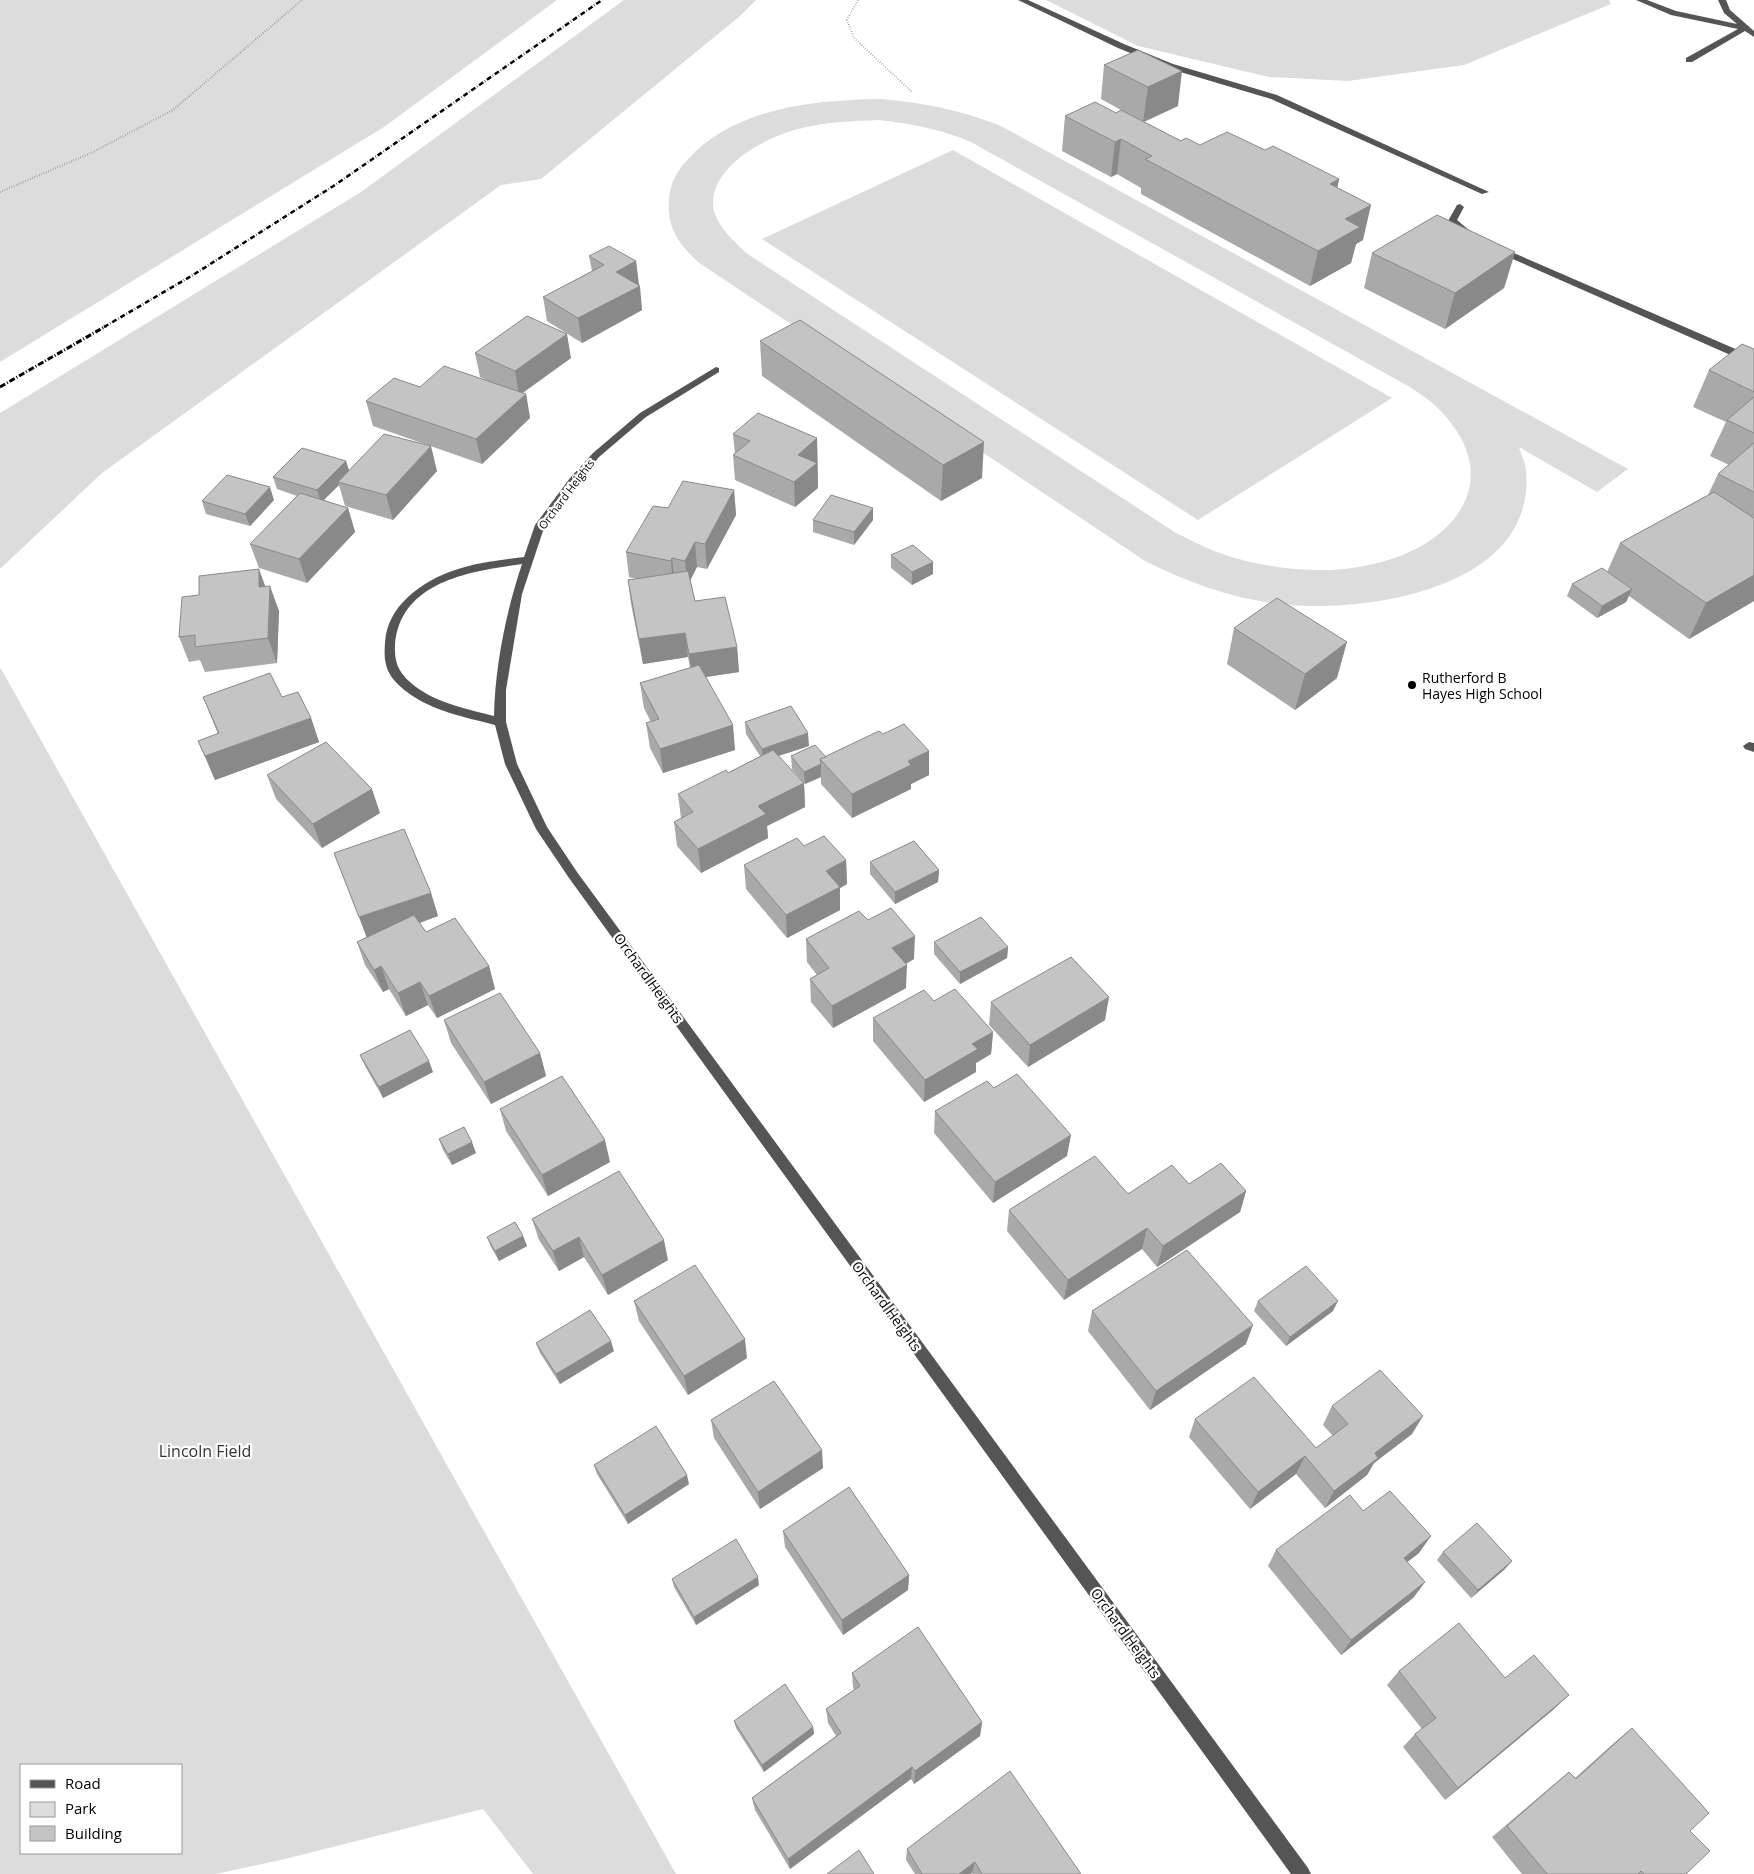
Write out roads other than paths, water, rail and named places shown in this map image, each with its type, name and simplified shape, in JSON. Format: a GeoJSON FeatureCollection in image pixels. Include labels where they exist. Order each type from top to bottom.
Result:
{"type":"FeatureCollection","features":[{"type":"Feature","properties":{"kind":"street"},"geometry":{"type":"LineString","coordinates":[[1022,0],[1121,46],[1170,66],[1274,97],[1485,192]]}},
{"type":"Feature","properties":{"kind":"street"},"geometry":{"type":"LineString","coordinates":[[1640,0],[1674,13],[1744,28]]}},
{"type":"Feature","properties":{"kind":"street"},"geometry":{"type":"LineString","coordinates":[[1722,0],[1727,11],[1754,35]]}},
{"type":"Feature","properties":{"kind":"street"},"geometry":{"type":"LineString","coordinates":[[1689,60],[1744,28]]}},
{"type":"Feature","properties":{"kind":"street"},"geometry":{"type":"LineString","coordinates":[[1460,208],[1452,221],[1473,238]]}},
{"type":"Feature","properties":{"kind":"street"},"geometry":{"type":"LineString","coordinates":[[1490,245],[1746,359],[1754,360]]}},
{"type":"Feature","properties":{"kind":"street","name":"Orchard Heights"},"geometry":{"type":"LineString","coordinates":[[716,370],[643,415],[596,455],[574,480],[539,527],[517,594],[500,690],[500,722],[515,772],[542,829],[573,875],[1302,1874]]}},
{"type":"Feature","properties":{"kind":"street"},"geometry":{"type":"LineString","coordinates":[[500,722],[445,706],[415,692],[399,678],[389,659],[390,630],[402,608],[432,581],[451,572],[528,560]]}},
{"type":"Feature","properties":{"kind":"railway"},"geometry":{"type":"LineString","coordinates":[[104,327],[193,275],[335,185],[602,0]]}},
{"type":"Feature","properties":{"kind":"railway"},"geometry":{"type":"LineString","coordinates":[[0,387],[106,326]]}},
{"type":"Feature","properties":{"kind":"place","name":"Rutherford B Hayes High School"},"geometry":{"type":"Point","coordinates":[1412,685]}},
{"type":"Feature","properties":{"kind":"park label","name":"Lincoln Field"},"geometry":{"type":"Point","coordinates":[205,1451]}}]}
